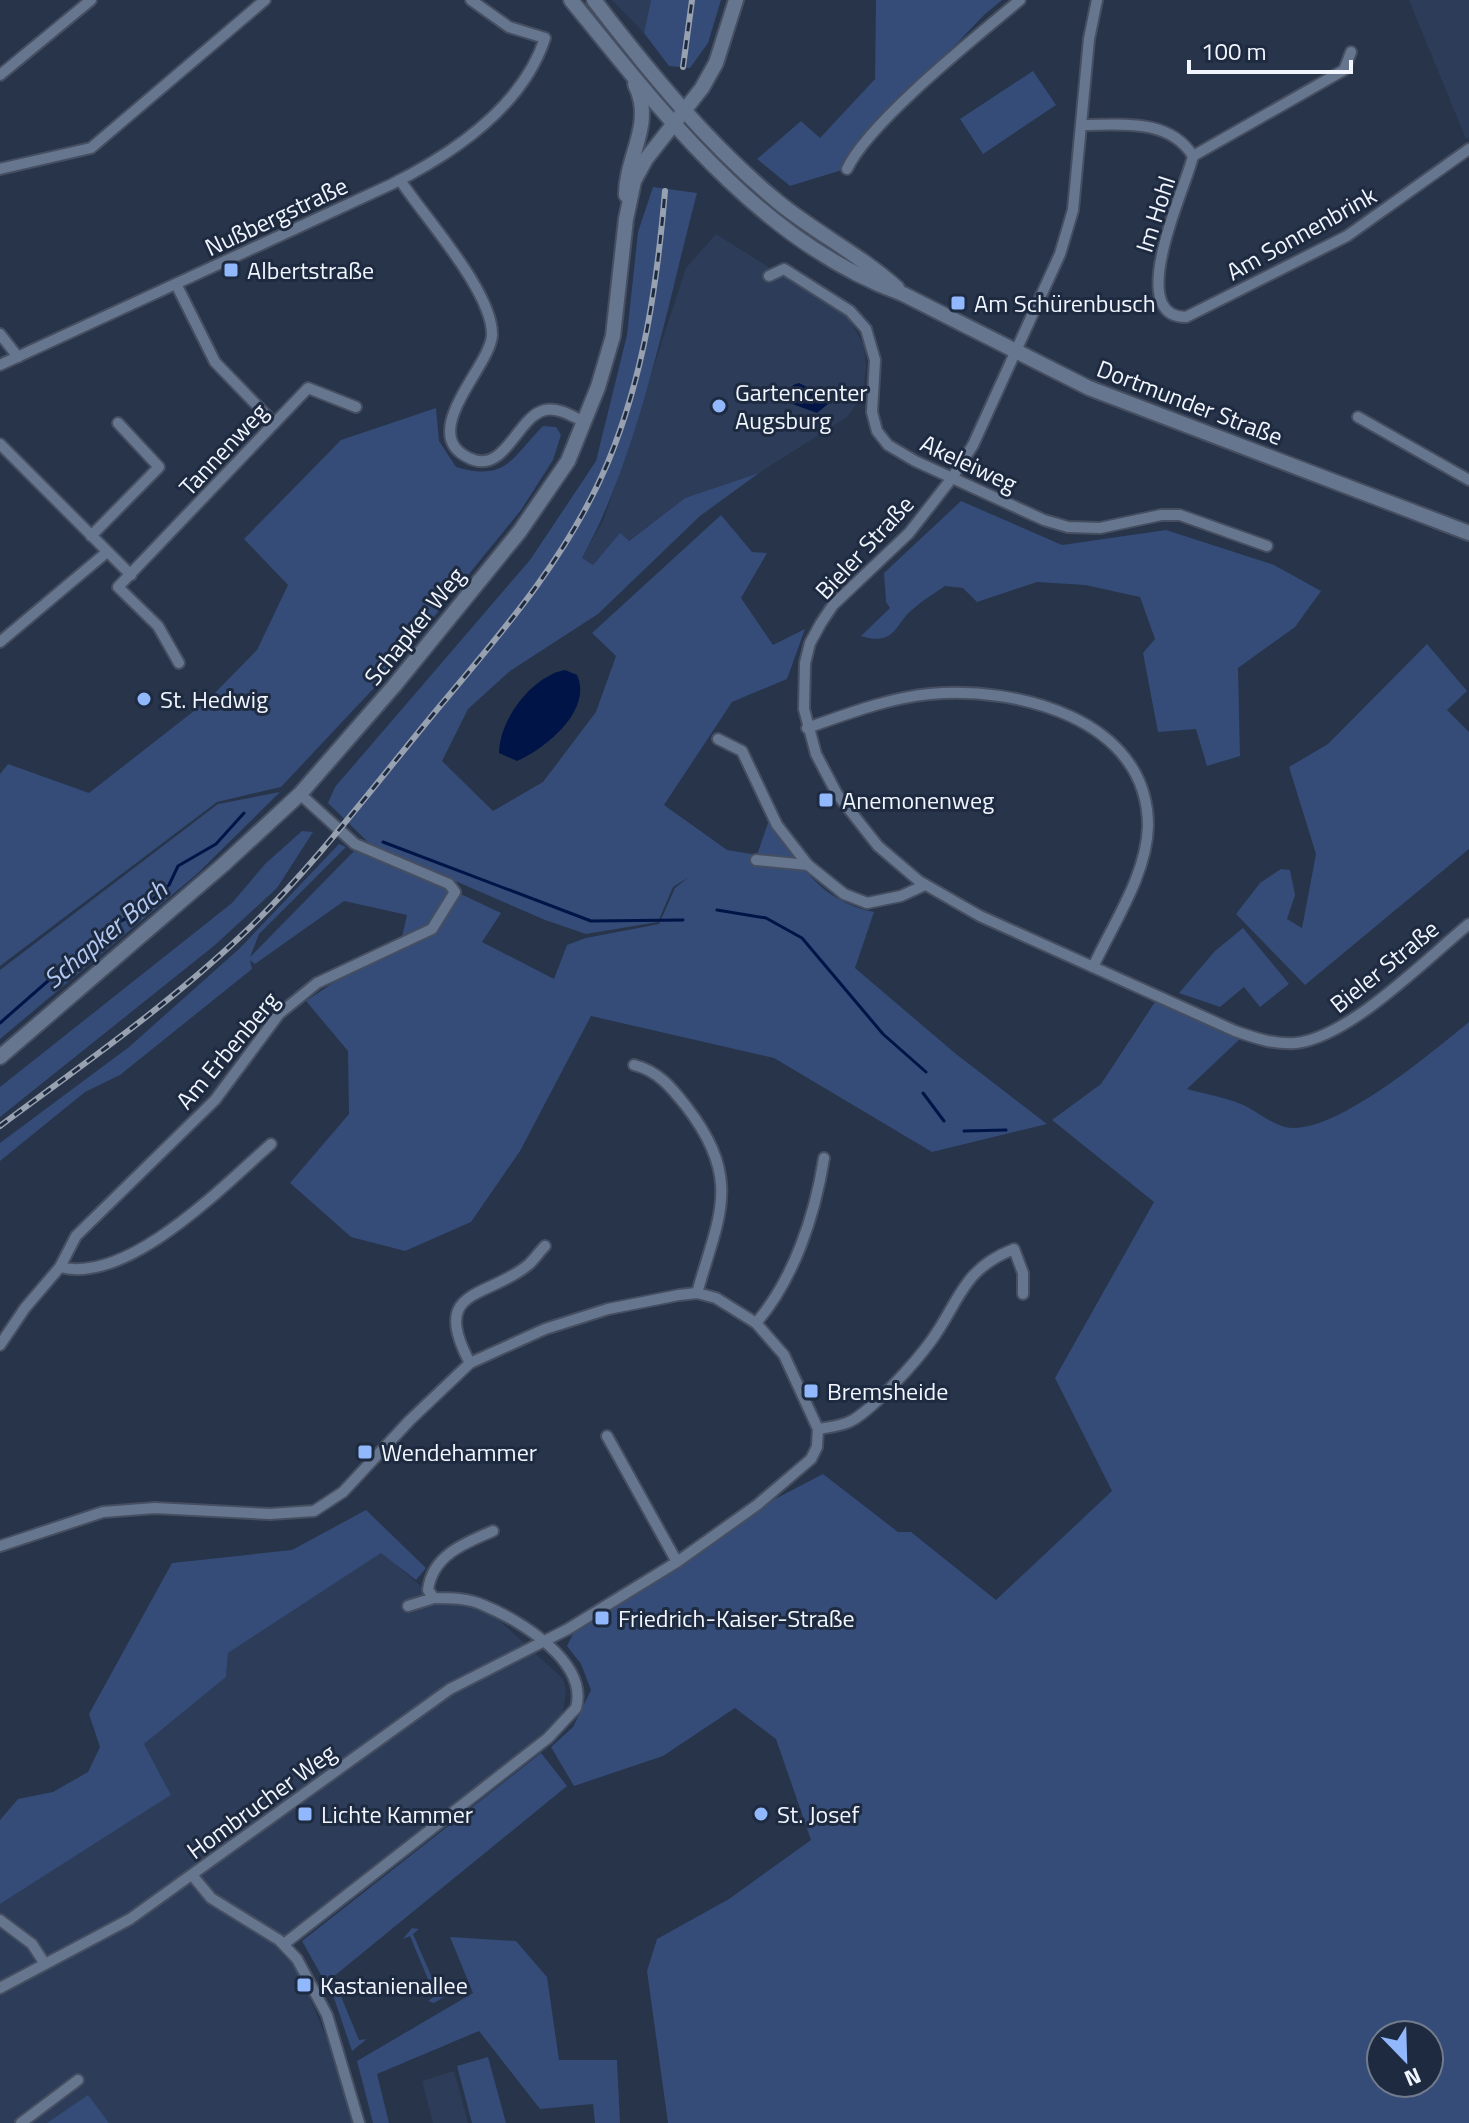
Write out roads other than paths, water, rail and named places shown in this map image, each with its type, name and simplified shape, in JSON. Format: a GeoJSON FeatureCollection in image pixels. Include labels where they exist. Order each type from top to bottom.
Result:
{"type":"FeatureCollection","features":[{"type":"Feature","properties":{"kind":"main road","name":"Dortmunder Straße"},"geometry":{"type":"LineString","coordinates":[[571,0],[673,125],[713,165],[805,241],[876,284],[903,294],[1016,354],[1089,388],[1469,533]]}},
{"type":"Feature","properties":{"kind":"main road","name":"Dortmunder Straße"},"geometry":{"type":"LineString","coordinates":[[594,0],[683,112],[777,201],[834,245],[883,275],[903,294]]}},
{"type":"Feature","properties":{"kind":"main road","name":"Schapker Weg"},"geometry":{"type":"LineString","coordinates":[[0,1057],[223,865],[300,794],[394,686],[520,531],[568,461],[585,422],[613,336],[626,219],[634,181],[646,159],[716,63],[736,0]]}},
{"type":"Feature","properties":{"kind":"main road"},"geometry":{"type":"LineString","coordinates":[[626,219],[626,175],[642,136],[644,114],[639,93],[627,69]]}},
{"type":"Feature","properties":{"kind":"street"},"geometry":{"type":"LineString","coordinates":[[0,75],[91,0]]}},
{"type":"Feature","properties":{"kind":"street"},"geometry":{"type":"LineString","coordinates":[[0,169],[91,148],[265,0]]}},
{"type":"Feature","properties":{"kind":"street","name":"Nußbergstraße"},"geometry":{"type":"LineString","coordinates":[[0,365],[400,180],[475,132],[538,61],[545,38],[509,27],[471,0]]}},
{"type":"Feature","properties":{"kind":"street"},"geometry":{"type":"LineString","coordinates":[[847,169],[855,151],[880,125],[1020,0]]}},
{"type":"Feature","properties":{"kind":"street"},"geometry":{"type":"LineString","coordinates":[[1016,354],[1068,232],[1089,39],[1097,0]]}},
{"type":"Feature","properties":{"kind":"street","name":"Im Hohl"},"geometry":{"type":"LineString","coordinates":[[1186,317],[1167,312],[1158,266],[1163,240],[1193,156],[1344,70],[1351,52]]}},
{"type":"Feature","properties":{"kind":"street","name":"Im Hohl"},"geometry":{"type":"LineString","coordinates":[[1082,125],[1153,127],[1184,142],[1193,156]]}},
{"type":"Feature","properties":{"kind":"street","name":"Am Sonnenbrink"},"geometry":{"type":"LineString","coordinates":[[1186,317],[1347,236],[1469,149]]}},
{"type":"Feature","properties":{"kind":"street"},"geometry":{"type":"LineString","coordinates":[[400,180],[488,307],[492,338],[458,399],[450,424],[455,445],[467,458],[480,461],[501,455],[531,417],[547,409],[564,412],[585,422]]}},
{"type":"Feature","properties":{"kind":"street","name":"Akeleiweg"},"geometry":{"type":"LineString","coordinates":[[769,276],[784,269],[860,319],[875,360],[872,412],[877,431],[888,445],[1044,520],[1068,527],[1100,528],[1161,515],[1180,515],[1267,546]]}},
{"type":"Feature","properties":{"kind":"street"},"geometry":{"type":"LineString","coordinates":[[176,284],[215,362],[274,423]]}},
{"type":"Feature","properties":{"kind":"street"},"geometry":{"type":"LineString","coordinates":[[0,334],[18,357]]}},
{"type":"Feature","properties":{"kind":"street","name":"Bieler Straße"},"geometry":{"type":"LineString","coordinates":[[1016,354],[973,445],[952,478],[909,533],[833,605],[810,643],[803,672],[807,728],[827,776],[845,806],[878,846],[925,885],[980,916],[1235,1031],[1264,1040],[1296,1043],[1329,1035],[1469,924]]}},
{"type":"Feature","properties":{"kind":"street","name":"Tannenweg"},"geometry":{"type":"LineString","coordinates":[[131,575],[308,388],[356,407]]}},
{"type":"Feature","properties":{"kind":"street"},"geometry":{"type":"LineString","coordinates":[[1358,417],[1469,480]]}},
{"type":"Feature","properties":{"kind":"street"},"geometry":{"type":"LineString","coordinates":[[91,536],[159,467],[118,423]]}},
{"type":"Feature","properties":{"kind":"street"},"geometry":{"type":"LineString","coordinates":[[0,444],[131,575],[118,587],[158,626],[179,663]]}},
{"type":"Feature","properties":{"kind":"street"},"geometry":{"type":"LineString","coordinates":[[0,642],[107,552]]}},
{"type":"Feature","properties":{"kind":"street"},"geometry":{"type":"LineString","coordinates":[[807,728],[901,698],[962,692],[1022,699],[1049,707],[1096,730],[1123,756],[1137,778],[1145,800],[1148,826],[1142,861],[1093,967]]}},
{"type":"Feature","properties":{"kind":"street"},"geometry":{"type":"LineString","coordinates":[[718,739],[742,751],[777,825],[808,865],[844,894],[867,903],[901,896],[925,885]]}},
{"type":"Feature","properties":{"kind":"street","name":"Am Erbenberg"},"geometry":{"type":"LineString","coordinates":[[0,1345],[25,1308],[60,1267],[76,1236],[215,1100],[259,1037],[288,1006],[317,983],[432,929],[449,906],[455,892],[449,884],[355,844],[300,794]]}},
{"type":"Feature","properties":{"kind":"street"},"geometry":{"type":"LineString","coordinates":[[756,860],[808,865]]}},
{"type":"Feature","properties":{"kind":"street"},"geometry":{"type":"LineString","coordinates":[[634,1065],[652,1070],[676,1094],[709,1141],[716,1162],[722,1212],[697,1293]]}},
{"type":"Feature","properties":{"kind":"street"},"geometry":{"type":"LineString","coordinates":[[60,1267],[75,1271],[99,1267],[148,1244],[187,1217],[271,1144]]}},
{"type":"Feature","properties":{"kind":"street"},"geometry":{"type":"LineString","coordinates":[[756,1323],[794,1257],[817,1200],[824,1158]]}},
{"type":"Feature","properties":{"kind":"street"},"geometry":{"type":"LineString","coordinates":[[470,1363],[458,1341],[457,1318],[463,1303],[475,1291],[527,1266],[545,1246]]}},
{"type":"Feature","properties":{"kind":"street"},"geometry":{"type":"LineString","coordinates":[[0,1546],[103,1512],[155,1508],[270,1514],[314,1511],[343,1492],[410,1420],[470,1363],[517,1340],[608,1309],[697,1293],[734,1307],[756,1323],[784,1355],[818,1429],[853,1420],[878,1397],[929,1343],[950,1310],[958,1290],[992,1257],[1014,1249],[1023,1273],[1023,1294]]}},
{"type":"Feature","properties":{"kind":"street","name":"Hombrucher Weg"},"geometry":{"type":"LineString","coordinates":[[0,1988],[110,1931],[450,1689],[578,1623],[677,1562],[757,1505],[811,1459],[817,1447],[818,1429]]}},
{"type":"Feature","properties":{"kind":"street"},"geometry":{"type":"LineString","coordinates":[[607,1436],[677,1562]]}},
{"type":"Feature","properties":{"kind":"street"},"geometry":{"type":"LineString","coordinates":[[434,1598],[428,1590],[436,1564],[465,1542],[493,1531]]}},
{"type":"Feature","properties":{"kind":"street"},"geometry":{"type":"LineString","coordinates":[[284,1944],[572,1716],[579,1699],[577,1680],[561,1654],[483,1605],[434,1598],[408,1606]]}},
{"type":"Feature","properties":{"kind":"street"},"geometry":{"type":"LineString","coordinates":[[192,1875],[211,1898],[284,1944],[312,1981],[327,2015],[359,2123]]}},
{"type":"Feature","properties":{"kind":"street"},"geometry":{"type":"LineString","coordinates":[[0,1920],[32,1944],[45,1964]]}},
{"type":"Feature","properties":{"kind":"street"},"geometry":{"type":"LineString","coordinates":[[21,2123],[78,2080]]}},
{"type":"Feature","properties":{"kind":"waterway","name":"Schapker Bach"},"geometry":{"type":"LineString","coordinates":[[0,1023],[57,973],[65,971],[94,949],[105,929],[139,912],[169,885],[178,866],[216,844],[244,813]]}},
{"type":"Feature","properties":{"kind":"waterway"},"geometry":{"type":"LineString","coordinates":[[383,842],[591,921],[683,920]]}},
{"type":"Feature","properties":{"kind":"waterway"},"geometry":{"type":"LineString","coordinates":[[717,910],[766,918],[802,938],[883,1034],[926,1072]]}},
{"type":"Feature","properties":{"kind":"waterway"},"geometry":{"type":"LineString","coordinates":[[923,1093],[944,1121]]}},
{"type":"Feature","properties":{"kind":"waterway"},"geometry":{"type":"LineString","coordinates":[[964,1131],[1006,1130]]}},
{"type":"Feature","properties":{"kind":"railway"},"geometry":{"type":"LineString","coordinates":[[683,67],[692,0]]}},
{"type":"Feature","properties":{"kind":"railway"},"geometry":{"type":"LineString","coordinates":[[0,1126],[154,1011],[269,909],[344,824],[488,649],[555,560],[608,462],[631,396],[647,329],[665,191]]}},
{"type":"Feature","properties":{"kind":"place","name":"Albertstraße"},"geometry":{"type":"Point","coordinates":[231,270]}},
{"type":"Feature","properties":{"kind":"place","name":"Am Schürenbusch"},"geometry":{"type":"Point","coordinates":[958,303]}},
{"type":"Feature","properties":{"kind":"place","name":"Gartencenter Augsburg"},"geometry":{"type":"Point","coordinates":[719,406]}},
{"type":"Feature","properties":{"kind":"place","name":"St. Hedwig"},"geometry":{"type":"Point","coordinates":[144,699]}},
{"type":"Feature","properties":{"kind":"place","name":"Anemonenweg"},"geometry":{"type":"Point","coordinates":[826,800]}},
{"type":"Feature","properties":{"kind":"place","name":"Bremsheide"},"geometry":{"type":"Point","coordinates":[811,1391]}},
{"type":"Feature","properties":{"kind":"place","name":"Wendehammer"},"geometry":{"type":"Point","coordinates":[365,1452]}},
{"type":"Feature","properties":{"kind":"place","name":"Friedrich-Kaiser-Straße"},"geometry":{"type":"Point","coordinates":[602,1618]}},
{"type":"Feature","properties":{"kind":"place","name":"Lichte Kammer"},"geometry":{"type":"Point","coordinates":[305,1814]}},
{"type":"Feature","properties":{"kind":"place","name":"St. Josef"},"geometry":{"type":"Point","coordinates":[761,1814]}},
{"type":"Feature","properties":{"kind":"place","name":"Kastanienallee"},"geometry":{"type":"Point","coordinates":[304,1985]}}]}
